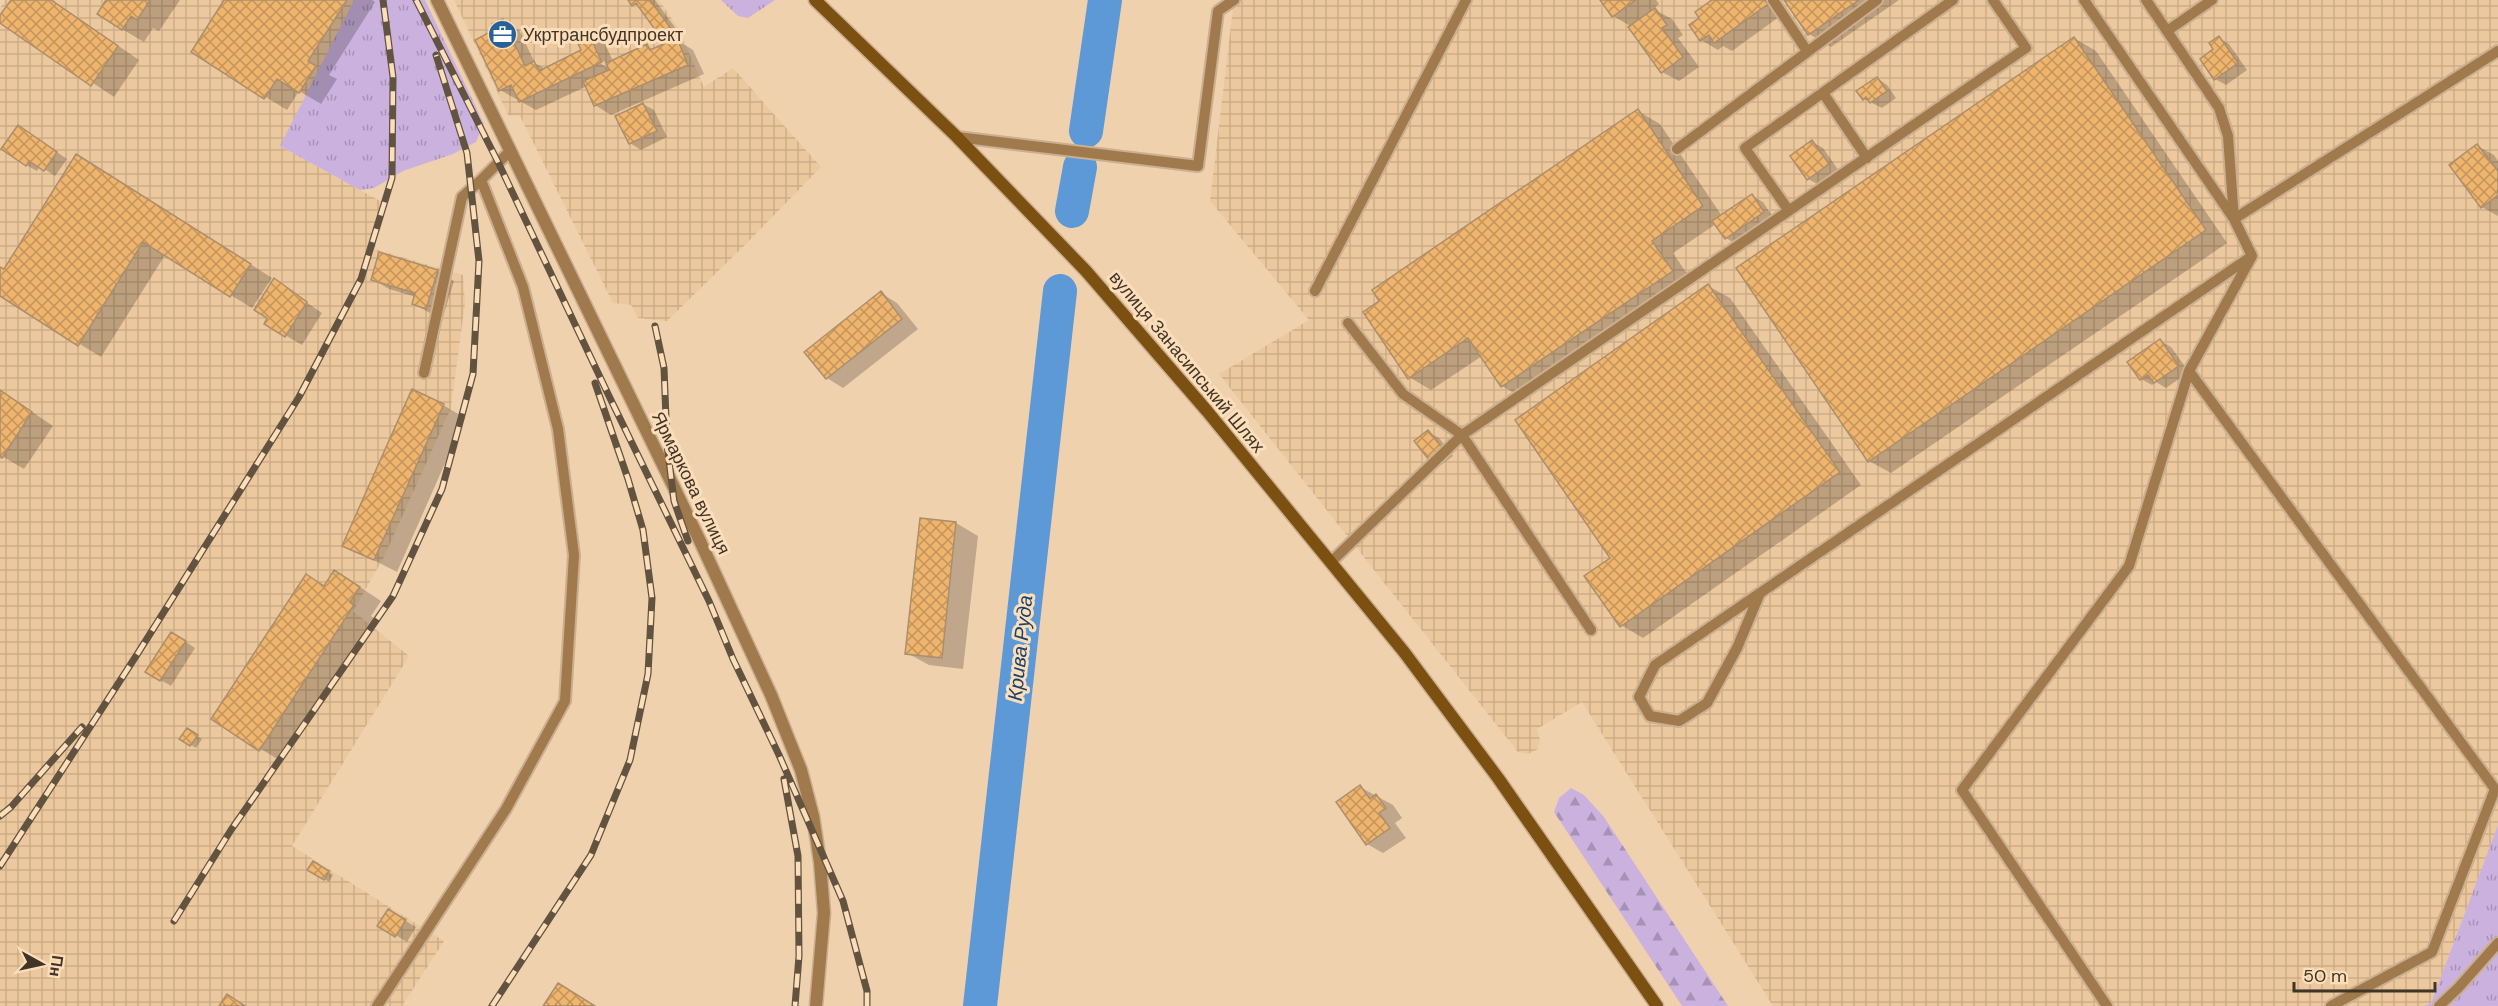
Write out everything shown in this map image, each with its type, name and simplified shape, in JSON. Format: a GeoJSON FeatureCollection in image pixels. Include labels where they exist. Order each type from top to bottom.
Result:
{"type":"FeatureCollection","features":[{"type":"Feature","properties":{"kind":"main road","name":"вулиця Занасипський Шлях"},"geometry":{"type":"LineString","coordinates":[[815,0],[957,137],[1086,272],[1150,343],[1404,652],[1498,777],[1657,1006]]}},
{"type":"Feature","properties":{"kind":"street","name":"Ярмаркова вулиця"},"geometry":{"type":"LineString","coordinates":[[437,0],[699,539],[771,695],[801,770],[813,816],[824,913],[816,1006]]}},
{"type":"Feature","properties":{"kind":"lane"},"geometry":{"type":"LineString","coordinates":[[957,137],[1198,166],[1218,12],[1234,0]]}},
{"type":"Feature","properties":{"kind":"lane"},"geometry":{"type":"LineString","coordinates":[[1315,291],[1466,0]]}},
{"type":"Feature","properties":{"kind":"lane"},"geometry":{"type":"LineString","coordinates":[[1773,0],[1807,51]]}},
{"type":"Feature","properties":{"kind":"lane"},"geometry":{"type":"LineString","coordinates":[[1677,149],[1877,0]]}},
{"type":"Feature","properties":{"kind":"lane"},"geometry":{"type":"LineString","coordinates":[[1789,211],[1745,148],[1953,0]]}},
{"type":"Feature","properties":{"kind":"lane"},"geometry":{"type":"LineString","coordinates":[[1331,562],[1462,435],[2026,48],[1993,0]]}},
{"type":"Feature","properties":{"kind":"lane"},"geometry":{"type":"LineString","coordinates":[[2084,0],[2234,219],[2252,256]]}},
{"type":"Feature","properties":{"kind":"lane"},"geometry":{"type":"LineString","coordinates":[[2146,0],[2219,108],[2228,136],[2234,219]]}},
{"type":"Feature","properties":{"kind":"lane"},"geometry":{"type":"LineString","coordinates":[[2167,31],[2212,0]]}},
{"type":"Feature","properties":{"kind":"lane"},"geometry":{"type":"LineString","coordinates":[[2234,219],[2498,51]]}},
{"type":"Feature","properties":{"kind":"lane"},"geometry":{"type":"LineString","coordinates":[[1823,93],[1867,158]]}},
{"type":"Feature","properties":{"kind":"lane"},"geometry":{"type":"LineString","coordinates":[[424,373],[462,197],[510,151]]}},
{"type":"Feature","properties":{"kind":"lane"},"geometry":{"type":"LineString","coordinates":[[377,1006],[507,809],[565,701],[574,555],[558,429],[522,287],[481,180]]}},
{"type":"Feature","properties":{"kind":"lane"},"geometry":{"type":"LineString","coordinates":[[2106,1006],[1962,790],[2129,566],[2189,371],[2252,256]]}},
{"type":"Feature","properties":{"kind":"lane"},"geometry":{"type":"LineString","coordinates":[[1760,593],[1737,648],[1707,704],[1679,721],[1650,716],[1639,697],[1655,665],[1760,593],[2252,256]]}},
{"type":"Feature","properties":{"kind":"lane"},"geometry":{"type":"LineString","coordinates":[[1348,323],[1403,394],[1462,435],[1591,630]]}},
{"type":"Feature","properties":{"kind":"lane"},"geometry":{"type":"LineString","coordinates":[[2189,371],[2497,785],[2432,952],[2331,1006]]}},
{"type":"Feature","properties":{"kind":"lane"},"geometry":{"type":"LineString","coordinates":[[2439,1006],[2498,944]]}},
{"type":"Feature","properties":{"kind":"shaded area"},"geometry":{"type":"Polygon","coordinates":[[[5,0],[359,0],[280,146],[382,202],[375,249],[463,275],[465,303],[451,408],[383,559],[353,611],[409,656],[292,846],[444,941],[402,1006],[0,1006],[0,8],[5,0]]]}},
{"type":"Feature","properties":{"kind":"shaded area"},"geometry":{"type":"Polygon","coordinates":[[[454,0],[659,0],[678,28],[704,87],[733,68],[821,167],[667,321],[638,318],[631,305],[613,303],[520,116],[508,115],[454,0]]]}},
{"type":"Feature","properties":{"kind":"shaded area"},"geometry":{"type":"Polygon","coordinates":[[[1234,0],[2498,0],[2498,825],[2431,1003],[2424,1006],[1773,1006],[1582,702],[1537,729],[1540,740],[1538,749],[1528,754],[1518,752],[1219,374],[1309,320],[1210,201],[1234,0]]]}},
{"type":"Feature","properties":{"kind":"green space"},"geometry":{"type":"Polygon","coordinates":[[[354,0],[425,0],[484,124],[476,142],[453,154],[403,171],[374,188],[360,190],[280,146],[354,0]]]}},
{"type":"Feature","properties":{"kind":"green space"},"geometry":{"type":"Polygon","coordinates":[[[721,0],[775,0],[748,18],[738,16],[721,0]]]}},
{"type":"Feature","properties":{"kind":"green space"},"geometry":{"type":"Polygon","coordinates":[[[1571,788],[1584,795],[1604,817],[1728,1006],[1682,1006],[1554,812],[1559,798],[1571,788]]]}},
{"type":"Feature","properties":{"kind":"green space"},"geometry":{"type":"Polygon","coordinates":[[[2498,825],[2498,1006],[2424,1006],[2431,1003],[2498,825]]]}},
{"type":"Feature","properties":{"kind":"building"},"geometry":{"type":"Polygon","coordinates":[[[11,0],[51,0],[118,46],[91,86],[0,23],[0,15],[11,0]]]}},
{"type":"Feature","properties":{"kind":"building"},"geometry":{"type":"Polygon","coordinates":[[[106,0],[150,0],[137,20],[131,16],[122,30],[97,14],[106,0]]]}},
{"type":"Feature","properties":{"kind":"building"},"geometry":{"type":"Polygon","coordinates":[[[224,0],[347,0],[308,61],[316,66],[299,93],[277,79],[264,99],[191,52],[224,0]]]}},
{"type":"Feature","properties":{"kind":"building"},"geometry":{"type":"Polygon","coordinates":[[[628,0],[650,0],[672,30],[661,38],[636,3],[632,6],[628,0]]]}},
{"type":"Feature","properties":{"kind":"building"},"geometry":{"type":"Polygon","coordinates":[[[1600,0],[1636,0],[1612,17],[1600,0]]]}},
{"type":"Feature","properties":{"kind":"building"},"geometry":{"type":"Polygon","coordinates":[[[1712,0],[1765,0],[1768,4],[1714,43],[1709,35],[1700,41],[1689,25],[1699,18],[1695,12],[1712,0]]]}},
{"type":"Feature","properties":{"kind":"building"},"geometry":{"type":"Polygon","coordinates":[[[1784,0],[1859,0],[1808,35],[1784,0]]]}},
{"type":"Feature","properties":{"kind":"building"},"geometry":{"type":"Polygon","coordinates":[[[1655,8],[1667,25],[1662,28],[1683,57],[1661,73],[1628,27],[1655,8]]]}},
{"type":"Feature","properties":{"kind":"building"},"geometry":{"type":"Polygon","coordinates":[[[503,19],[525,66],[534,61],[539,71],[581,50],[575,37],[587,31],[602,62],[519,102],[511,85],[499,91],[475,40],[494,30],[492,24],[503,19]]]}},
{"type":"Feature","properties":{"kind":"building"},"geometry":{"type":"Polygon","coordinates":[[[2219,36],[2238,63],[2214,80],[2200,59],[2213,49],[2209,43],[2219,36]]]}},
{"type":"Feature","properties":{"kind":"building"},"geometry":{"type":"Polygon","coordinates":[[[2074,37],[2206,230],[1868,462],[1736,268],[2074,37]]]}},
{"type":"Feature","properties":{"kind":"building"},"geometry":{"type":"Polygon","coordinates":[[[677,38],[688,65],[594,106],[583,81],[609,70],[606,63],[647,44],[650,50],[677,38]]]}},
{"type":"Feature","properties":{"kind":"building"},"geometry":{"type":"Polygon","coordinates":[[[1877,77],[1887,91],[1870,103],[1866,97],[1863,100],[1856,91],[1877,77]]]}},
{"type":"Feature","properties":{"kind":"building"},"geometry":{"type":"Polygon","coordinates":[[[643,103],[657,131],[629,144],[615,116],[643,103]]]}},
{"type":"Feature","properties":{"kind":"building"},"geometry":{"type":"Polygon","coordinates":[[[1638,109],[1703,206],[1652,241],[1673,271],[1501,387],[1468,338],[1408,379],[1363,312],[1379,301],[1372,290],[1638,109]]]}},
{"type":"Feature","properties":{"kind":"building"},"geometry":{"type":"Polygon","coordinates":[[[18,125],[57,152],[44,171],[29,161],[26,166],[1,149],[18,125]]]}},
{"type":"Feature","properties":{"kind":"building"},"geometry":{"type":"Polygon","coordinates":[[[1812,140],[1829,164],[1807,180],[1790,156],[1812,140]]]}},
{"type":"Feature","properties":{"kind":"building"},"geometry":{"type":"Polygon","coordinates":[[[2477,144],[2498,171],[2498,195],[2481,208],[2449,165],[2477,144]]]}},
{"type":"Feature","properties":{"kind":"building"},"geometry":{"type":"Polygon","coordinates":[[[76,154],[251,264],[230,297],[143,242],[78,346],[0,296],[0,267],[4,269],[76,154]]]}},
{"type":"Feature","properties":{"kind":"building"},"geometry":{"type":"Polygon","coordinates":[[[1752,194],[1764,212],[1725,239],[1712,221],[1752,194]]]}},
{"type":"Feature","properties":{"kind":"building"},"geometry":{"type":"Polygon","coordinates":[[[379,252],[438,270],[426,309],[412,304],[415,293],[371,280],[379,252]]]}},
{"type":"Feature","properties":{"kind":"building"},"geometry":{"type":"Polygon","coordinates":[[[274,278],[307,302],[285,337],[264,324],[267,318],[254,310],[274,278]]]}},
{"type":"Feature","properties":{"kind":"building"},"geometry":{"type":"Polygon","coordinates":[[[1708,284],[1840,472],[1620,627],[1584,576],[1610,558],[1515,420],[1708,284]]]}},
{"type":"Feature","properties":{"kind":"building"},"geometry":{"type":"Polygon","coordinates":[[[881,291],[902,319],[826,379],[804,352],[881,291]]]}},
{"type":"Feature","properties":{"kind":"building"},"geometry":{"type":"Polygon","coordinates":[[[2160,339],[2179,366],[2154,383],[2148,375],[2140,380],[2127,362],[2160,339]]]}},
{"type":"Feature","properties":{"kind":"building"},"geometry":{"type":"Polygon","coordinates":[[[412,389],[444,404],[374,560],[342,546],[412,389]]]}},
{"type":"Feature","properties":{"kind":"building"},"geometry":{"type":"Polygon","coordinates":[[[0,390],[32,412],[2,458],[0,457],[0,390]]]}},
{"type":"Feature","properties":{"kind":"building"},"geometry":{"type":"Polygon","coordinates":[[[1428,430],[1443,449],[1429,460],[1414,441],[1428,430]]]}},
{"type":"Feature","properties":{"kind":"building"},"geometry":{"type":"Polygon","coordinates":[[[920,518],[956,522],[942,658],[905,654],[920,518]]]}},
{"type":"Feature","properties":{"kind":"building"},"geometry":{"type":"Polygon","coordinates":[[[334,570],[360,587],[350,602],[354,605],[259,751],[211,719],[306,574],[324,586],[334,570]]]}},
{"type":"Feature","properties":{"kind":"building"},"geometry":{"type":"Polygon","coordinates":[[[171,632],[186,641],[160,681],[145,672],[171,632]]]}},
{"type":"Feature","properties":{"kind":"building"},"geometry":{"type":"Polygon","coordinates":[[[187,728],[198,735],[190,746],[179,739],[187,728]]]}},
{"type":"Feature","properties":{"kind":"building"},"geometry":{"type":"Polygon","coordinates":[[[1360,785],[1370,799],[1376,794],[1386,808],[1379,813],[1390,828],[1366,845],[1336,802],[1360,785]]]}},
{"type":"Feature","properties":{"kind":"building"},"geometry":{"type":"Polygon","coordinates":[[[313,861],[329,871],[324,880],[307,870],[313,861]]]}},
{"type":"Feature","properties":{"kind":"building"},"geometry":{"type":"Polygon","coordinates":[[[388,909],[406,920],[395,937],[377,926],[388,909]]]}},
{"type":"Feature","properties":{"kind":"building"},"geometry":{"type":"Polygon","coordinates":[[[558,983],[595,1006],[543,1006],[558,983]]]}},
{"type":"Feature","properties":{"kind":"building"},"geometry":{"type":"Polygon","coordinates":[[[227,994],[245,1006],[219,1006],[227,994]]]}},
{"type":"Feature","properties":{"kind":"waterway","name":"Крива Руда"},"geometry":{"type":"LineString","coordinates":[[1086,131],[1105,0]]}},
{"type":"Feature","properties":{"kind":"waterway"},"geometry":{"type":"LineString","coordinates":[[1072,211],[1080,167]]}},
{"type":"Feature","properties":{"kind":"waterway","name":"Крива Руда"},"geometry":{"type":"LineString","coordinates":[[980,1006],[1060,291]]}},
{"type":"Feature","properties":{"kind":"railway"},"geometry":{"type":"LineString","coordinates":[[0,866],[138,653],[299,397],[361,279],[392,178],[393,77],[383,0]]}},
{"type":"Feature","properties":{"kind":"railway"},"geometry":{"type":"LineString","coordinates":[[416,0],[498,162],[709,601],[733,659],[779,755],[843,901],[867,991],[867,1006]]}},
{"type":"Feature","properties":{"kind":"railway"},"geometry":{"type":"LineString","coordinates":[[174,921],[231,830],[393,596],[442,489],[473,374],[479,261],[467,153],[436,55]]}},
{"type":"Feature","properties":{"kind":"railway"},"geometry":{"type":"LineString","coordinates":[[655,326],[664,368],[667,444],[674,501],[688,541]]}},
{"type":"Feature","properties":{"kind":"railway"},"geometry":{"type":"LineString","coordinates":[[492,1006],[591,855],[630,760],[648,674],[652,598],[643,530],[595,383]]}},
{"type":"Feature","properties":{"kind":"railway"},"geometry":{"type":"LineString","coordinates":[[0,816],[11,807],[82,727]]}},
{"type":"Feature","properties":{"kind":"railway"},"geometry":{"type":"LineString","coordinates":[[784,779],[798,856],[799,956],[795,1006]]}},
{"type":"Feature","properties":{"kind":"place","name":"Укртрансбудпроект"},"geometry":{"type":"Point","coordinates":[502,35]}}]}
